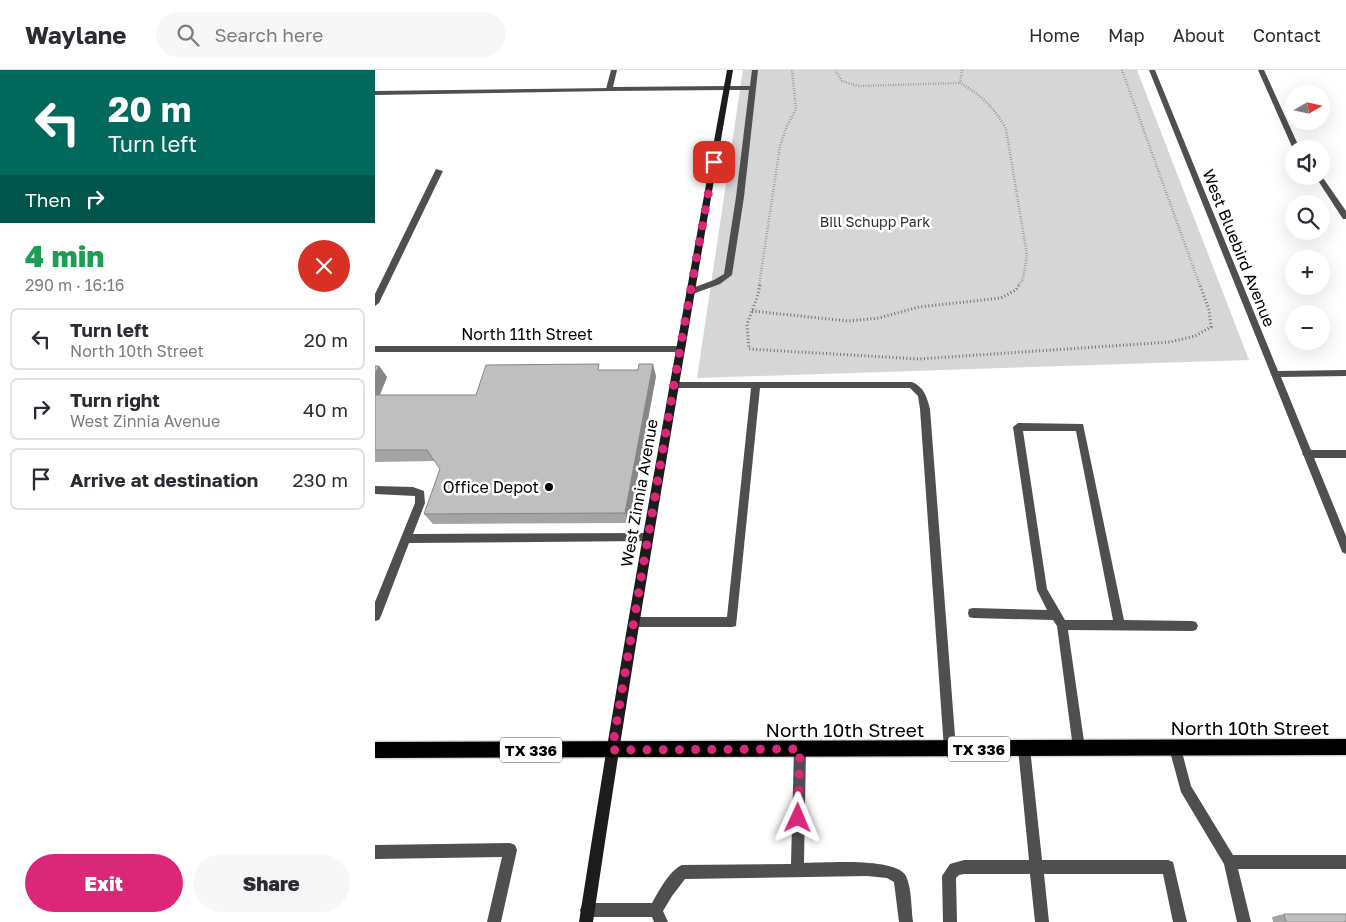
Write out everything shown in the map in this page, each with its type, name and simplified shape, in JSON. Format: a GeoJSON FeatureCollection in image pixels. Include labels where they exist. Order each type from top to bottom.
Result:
{"type":"FeatureCollection","features":[{"type":"Feature","properties":{"kind":"main road","name":"North 10th Street"},"geometry":{"type":"LineString","coordinates":[[375,750],[1346,747]]}},
{"type":"Feature","properties":{"kind":"street"},"geometry":{"type":"LineString","coordinates":[[609,89],[614,70]]}},
{"type":"Feature","properties":{"kind":"street","name":"West Zinnia Avenue"},"geometry":{"type":"LineString","coordinates":[[586,916],[633,622],[730,70]]}},
{"type":"Feature","properties":{"kind":"street"},"geometry":{"type":"LineString","coordinates":[[690,292],[717,282],[727,275],[755,70]]}},
{"type":"Feature","properties":{"kind":"street","name":"West Bluebird Avenue"},"geometry":{"type":"LineString","coordinates":[[1152,70],[1273,374],[1346,548]]}},
{"type":"Feature","properties":{"kind":"street"},"geometry":{"type":"LineString","coordinates":[[1261,70],[1293,140]]}},
{"type":"Feature","properties":{"kind":"street"},"geometry":{"type":"LineString","coordinates":[[375,93],[753,88]]}},
{"type":"Feature","properties":{"kind":"street"},"geometry":{"type":"LineString","coordinates":[[375,303],[439,170]]}},
{"type":"Feature","properties":{"kind":"street"},"geometry":{"type":"LineString","coordinates":[[1324,185],[1346,217]]}},
{"type":"Feature","properties":{"kind":"street","name":"North 11th Street"},"geometry":{"type":"LineString","coordinates":[[375,349],[680,349]]}},
{"type":"Feature","properties":{"kind":"street"},"geometry":{"type":"LineString","coordinates":[[1273,374],[1346,373]]}},
{"type":"Feature","properties":{"kind":"street"},"geometry":{"type":"LineString","coordinates":[[674,385],[912,385],[922,395],[950,749]]}},
{"type":"Feature","properties":{"kind":"street"},"geometry":{"type":"LineString","coordinates":[[633,622],[732,622],[756,386]]}},
{"type":"Feature","properties":{"kind":"street"},"geometry":{"type":"LineString","coordinates":[[1079,748],[1062,625],[1042,590],[1018,427],[1080,427],[1120,626]]}},
{"type":"Feature","properties":{"kind":"street"},"geometry":{"type":"LineString","coordinates":[[1307,454],[1346,454]]}},
{"type":"Feature","properties":{"kind":"street"},"geometry":{"type":"LineString","coordinates":[[375,490],[408,490],[420,494],[420,503],[375,616]]}},
{"type":"Feature","properties":{"kind":"street"},"geometry":{"type":"LineString","coordinates":[[406,540],[648,537]]}},
{"type":"Feature","properties":{"kind":"street"},"geometry":{"type":"LineString","coordinates":[[973,613],[1056,615]]}},
{"type":"Feature","properties":{"kind":"street"},"geometry":{"type":"LineString","coordinates":[[1062,625],[1192,626]]}},
{"type":"Feature","properties":{"kind":"street"},"geometry":{"type":"LineString","coordinates":[[1024,748],[1042,922]]}},
{"type":"Feature","properties":{"kind":"street"},"geometry":{"type":"LineString","coordinates":[[1175,748],[1185,788],[1229,862],[1244,922]]}},
{"type":"Feature","properties":{"kind":"street"},"geometry":{"type":"LineString","coordinates":[[797,870],[800,749]]}},
{"type":"Feature","properties":{"kind":"street"},"geometry":{"type":"LineString","coordinates":[[375,852],[510,850],[494,922]]}},
{"type":"Feature","properties":{"kind":"street"},"geometry":{"type":"LineString","coordinates":[[1229,862],[1346,862]]}},
{"type":"Feature","properties":{"kind":"street"},"geometry":{"type":"LineString","coordinates":[[950,922],[949,876],[955,869],[964,867],[1168,867],[1180,922]]}},
{"type":"Feature","properties":{"kind":"street"},"geometry":{"type":"LineString","coordinates":[[586,916],[659,916],[667,891],[682,872],[867,869],[889,872],[900,878],[907,922]]}},
{"type":"Feature","properties":{"kind":"path"},"geometry":{"type":"LineString","coordinates":[[792,70],[796,109],[787,126],[780,146],[765,256],[757,298],[747,324],[749,349],[919,359],[1170,342],[1195,336],[1211,327],[1209,310],[1122,70]]}},
{"type":"Feature","properties":{"kind":"path"},"geometry":{"type":"LineString","coordinates":[[752,312],[856,320],[879,318],[919,307],[1001,298],[1016,290],[1023,279],[1027,255],[1006,129],[1000,116],[989,103],[960,83],[850,85],[840,80],[835,70]]}},
{"type":"Feature","properties":{"kind":"path"},"geometry":{"type":"LineString","coordinates":[[960,83],[963,70]]}},
{"type":"Feature","properties":{"kind":"green space","name":"Bill Schupp Park"},"geometry":{"type":"Polygon","coordinates":[[[743,70],[1137,70],[1249,360],[697,378],[743,70]]]}},
{"type":"Feature","properties":{"kind":"building"},"geometry":{"type":"Polygon","coordinates":[[[599,364],[598,370],[638,370],[639,364],[653,364],[625,513],[424,514],[440,469],[427,450],[375,450],[375,395],[476,395],[486,365],[599,364]]]}},
{"type":"Feature","properties":{"kind":"building"},"geometry":{"type":"Polygon","coordinates":[[[375,366],[379,366],[375,374],[375,366]]]}},
{"type":"Feature","properties":{"kind":"building"},"geometry":{"type":"Polygon","coordinates":[[[1284,914],[1346,914],[1346,922],[1286,922],[1284,914]]]}},
{"type":"Feature","properties":{"kind":"place","name":"Office Depot"},"geometry":{"type":"Point","coordinates":[549,487]}},
{"type":"Feature","properties":{"kind":"route"},"geometry":{"type":"LineString","coordinates":[[714,162],[680,349],[612,750],[800,749],[798,818]]}}]}
